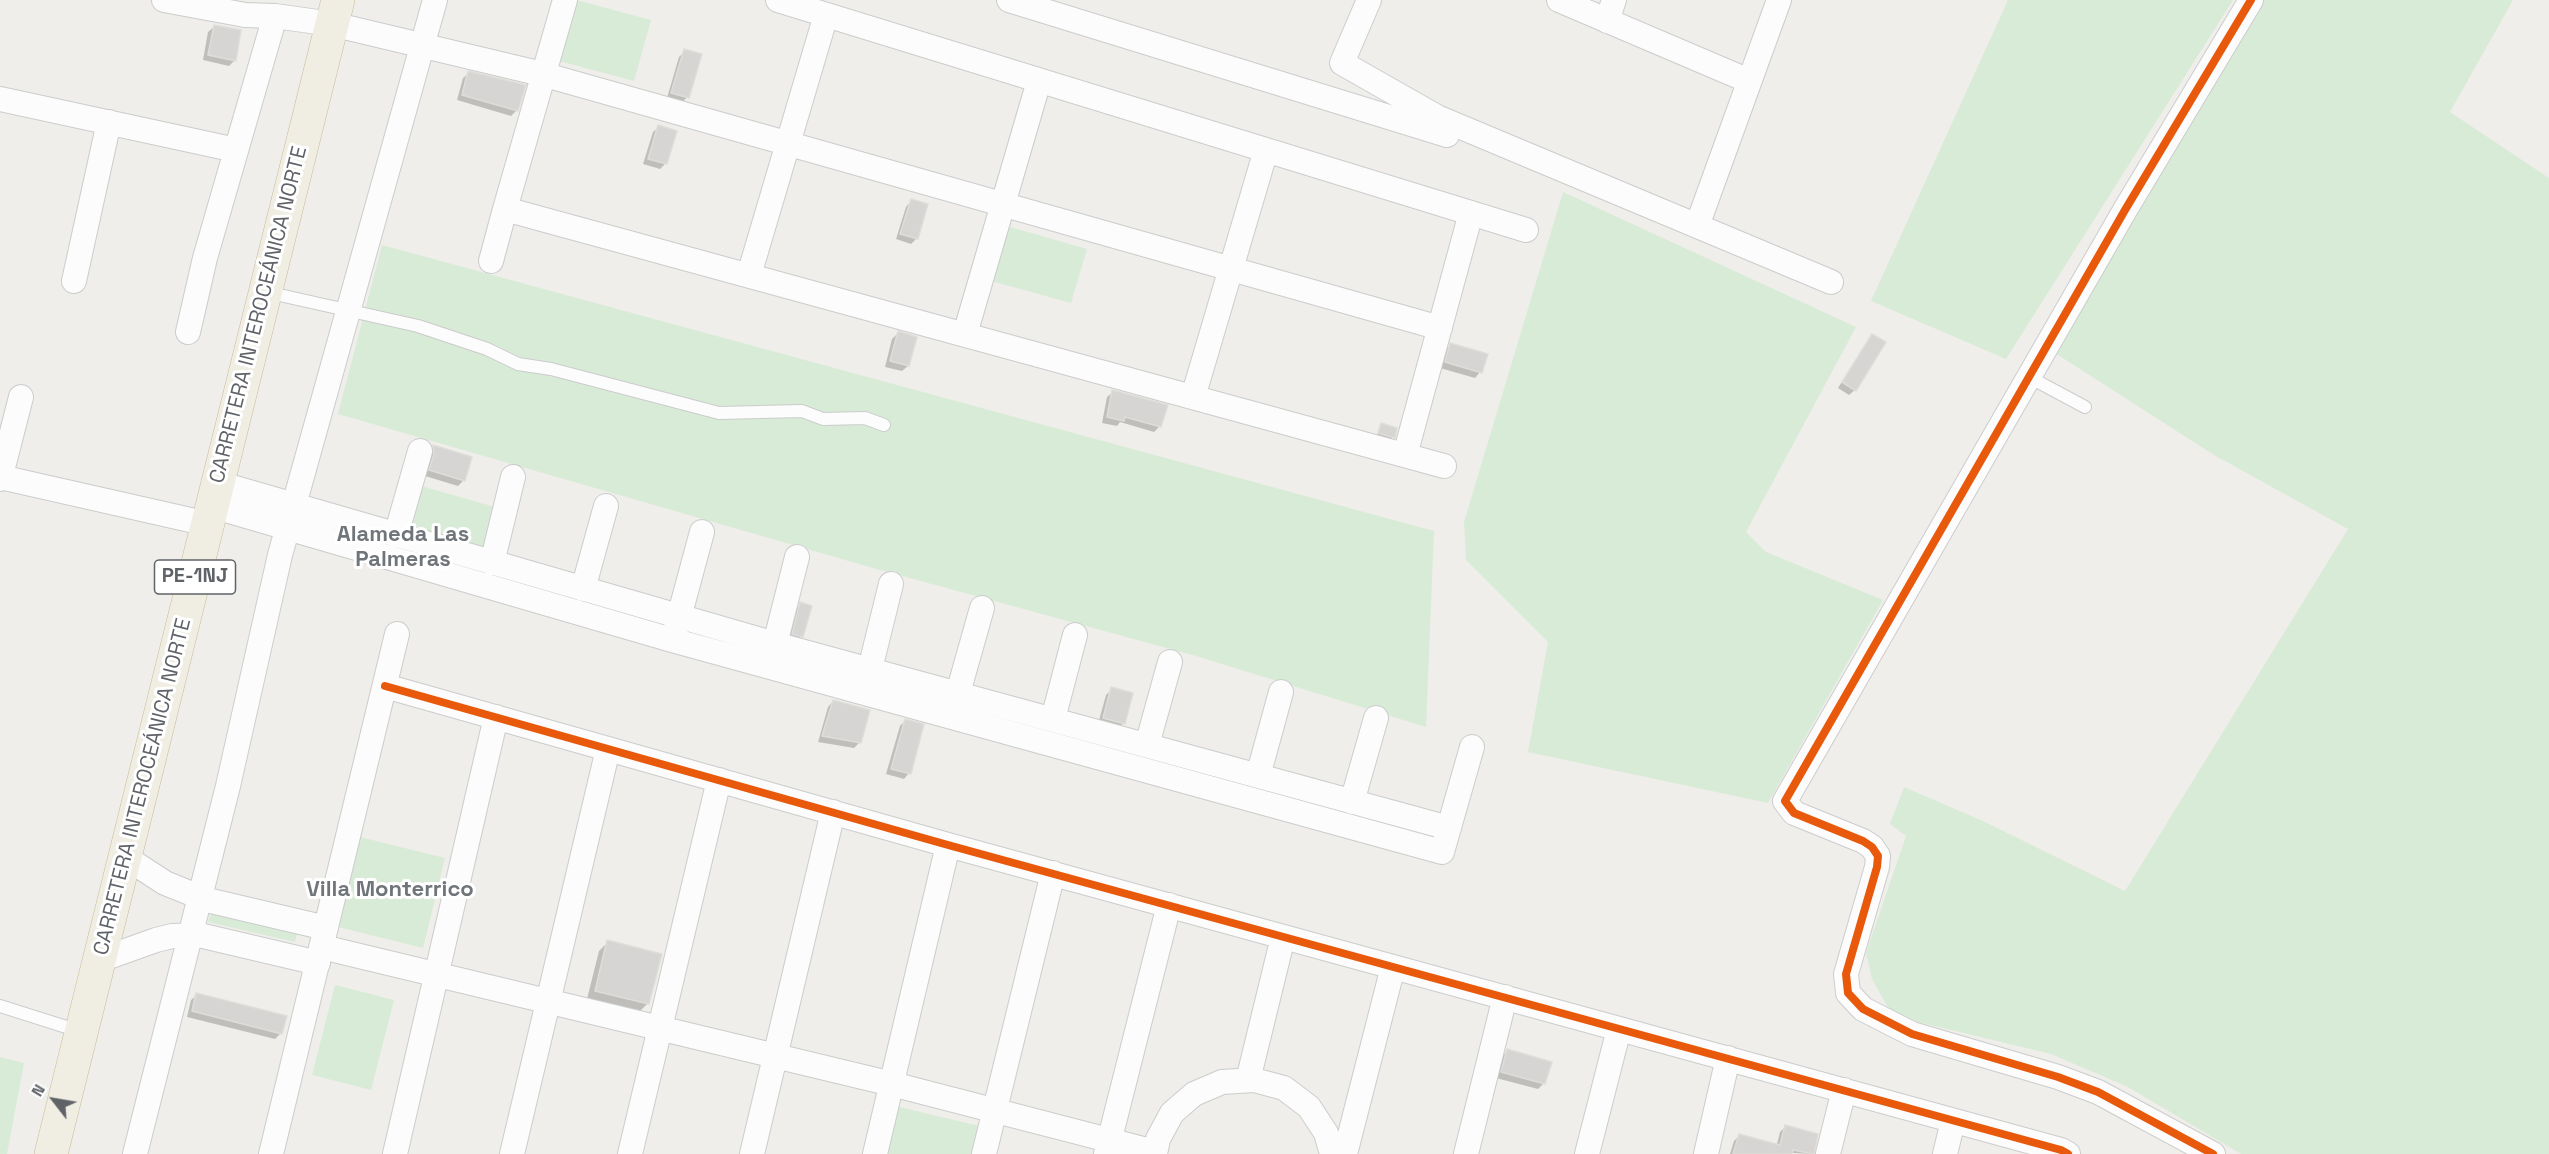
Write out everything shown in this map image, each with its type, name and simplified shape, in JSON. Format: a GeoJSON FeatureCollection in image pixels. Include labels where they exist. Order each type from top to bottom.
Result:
{"type":"FeatureCollection","features":[{"type":"Feature","properties":{"kind":"highway","name":"CARRETERA INTEROCEÁNICA NORTE"},"geometry":{"type":"LineString","coordinates":[[51,1154],[335,12]]}},
{"type":"Feature","properties":{"kind":"street"},"geometry":{"type":"LineString","coordinates":[[164,0],[245,15],[274,16],[335,12],[423,46],[543,75],[1440,328]]}},
{"type":"Feature","properties":{"kind":"street"},"geometry":{"type":"LineString","coordinates":[[135,1154],[228,786],[290,517],[435,0]]}},
{"type":"Feature","properties":{"kind":"street"},"geometry":{"type":"LineString","coordinates":[[491,261],[565,0]]}},
{"type":"Feature","properties":{"kind":"street"},"geometry":{"type":"LineString","coordinates":[[778,0],[1526,230]]}},
{"type":"Feature","properties":{"kind":"street"},"geometry":{"type":"LineString","coordinates":[[1009,0],[1559,168]]}},
{"type":"Feature","properties":{"kind":"street"},"geometry":{"type":"LineString","coordinates":[[1370,0],[1342,63],[1437,117],[1831,282]]}},
{"type":"Feature","properties":{"kind":"street"},"geometry":{"type":"LineString","coordinates":[[1558,0],[1611,11],[1749,81]]}},
{"type":"Feature","properties":{"kind":"street"},"geometry":{"type":"LineString","coordinates":[[1697,226],[1779,0]]}},
{"type":"Feature","properties":{"kind":"street"},"geometry":{"type":"LineString","coordinates":[[2212,1154],[2098,1092],[2048,1074],[1911,1034],[1863,1009],[1848,993],[1846,974],[1877,867],[1878,856],[1872,847],[1863,841],[1794,813],[1785,801],[2125,210],[2251,0]]}},
{"type":"Feature","properties":{"kind":"street"},"geometry":{"type":"LineString","coordinates":[[748,275],[826,15]]}},
{"type":"Feature","properties":{"kind":"street"},"geometry":{"type":"LineString","coordinates":[[188,332],[205,258],[274,16]]}},
{"type":"Feature","properties":{"kind":"street"},"geometry":{"type":"LineString","coordinates":[[965,334],[1039,81]]}},
{"type":"Feature","properties":{"kind":"street"},"geometry":{"type":"LineString","coordinates":[[0,99],[236,150]]}},
{"type":"Feature","properties":{"kind":"street"},"geometry":{"type":"LineString","coordinates":[[74,281],[109,122]]}},
{"type":"Feature","properties":{"kind":"street"},"geometry":{"type":"LineString","coordinates":[[1193,397],[1266,150]]}},
{"type":"Feature","properties":{"kind":"street"},"geometry":{"type":"LineString","coordinates":[[505,209],[1444,466]]}},
{"type":"Feature","properties":{"kind":"street"},"geometry":{"type":"LineString","coordinates":[[1405,455],[1471,213]]}},
{"type":"Feature","properties":{"kind":"street"},"geometry":{"type":"LineString","coordinates":[[21,397],[0,478],[212,505],[396,536],[775,644],[1449,828]]}},
{"type":"Feature","properties":{"kind":"street"},"geometry":{"type":"LineString","coordinates":[[396,536],[420,451]]}},
{"type":"Feature","properties":{"kind":"street"},"geometry":{"type":"LineString","coordinates":[[492,563],[513,477]]}},
{"type":"Feature","properties":{"kind":"street"},"geometry":{"type":"LineString","coordinates":[[583,589],[606,506]]}},
{"type":"Feature","properties":{"kind":"street"},"geometry":{"type":"LineString","coordinates":[[290,517],[672,640],[1442,852],[1472,747]]}},
{"type":"Feature","properties":{"kind":"street"},"geometry":{"type":"LineString","coordinates":[[672,640],[702,532]]}},
{"type":"Feature","properties":{"kind":"street"},"geometry":{"type":"LineString","coordinates":[[775,644],[797,557]]}},
{"type":"Feature","properties":{"kind":"street"},"geometry":{"type":"LineString","coordinates":[[864,693],[891,584]]}},
{"type":"Feature","properties":{"kind":"street"},"geometry":{"type":"LineString","coordinates":[[958,693],[982,608]]}},
{"type":"Feature","properties":{"kind":"street"},"geometry":{"type":"LineString","coordinates":[[271,1154],[397,634]]}},
{"type":"Feature","properties":{"kind":"street"},"geometry":{"type":"LineString","coordinates":[[1053,719],[1075,635]]}},
{"type":"Feature","properties":{"kind":"street"},"geometry":{"type":"LineString","coordinates":[[1147,745],[1170,662]]}},
{"type":"Feature","properties":{"kind":"street"},"geometry":{"type":"LineString","coordinates":[[385,686],[948,845],[1844,1090],[2068,1154]]}},
{"type":"Feature","properties":{"kind":"street"},"geometry":{"type":"LineString","coordinates":[[1258,776],[1281,692]]}},
{"type":"Feature","properties":{"kind":"street"},"geometry":{"type":"LineString","coordinates":[[395,1154],[496,717]]}},
{"type":"Feature","properties":{"kind":"street"},"geometry":{"type":"LineString","coordinates":[[1352,802],[1376,718]]}},
{"type":"Feature","properties":{"kind":"street"},"geometry":{"type":"LineString","coordinates":[[512,1154],[608,749]]}},
{"type":"Feature","properties":{"kind":"street"},"geometry":{"type":"LineString","coordinates":[[630,1154],[719,780]]}},
{"type":"Feature","properties":{"kind":"street"},"geometry":{"type":"LineString","coordinates":[[752,1154],[833,812]]}},
{"type":"Feature","properties":{"kind":"street"},"geometry":{"type":"LineString","coordinates":[[875,1154],[948,845]]}},
{"type":"Feature","properties":{"kind":"street"},"geometry":{"type":"LineString","coordinates":[[125,857],[165,883],[322,946],[892,1084],[995,1111],[1107,1148],[1158,1153],[1158,1139],[1172,1113],[1194,1094],[1222,1082],[1248,1080],[1284,1088],[1309,1107],[1326,1133],[1332,1154]]}},
{"type":"Feature","properties":{"kind":"street"},"geometry":{"type":"LineString","coordinates":[[984,1154],[1053,873]]}},
{"type":"Feature","properties":{"kind":"street"},"geometry":{"type":"LineString","coordinates":[[1107,1148],[1168,905]]}},
{"type":"Feature","properties":{"kind":"street"},"geometry":{"type":"LineString","coordinates":[[100,960],[156,940],[189,935],[240,943],[322,946]]}},
{"type":"Feature","properties":{"kind":"street"},"geometry":{"type":"LineString","coordinates":[[1248,1080],[1283,937]]}},
{"type":"Feature","properties":{"kind":"street"},"geometry":{"type":"LineString","coordinates":[[1345,1154],[1393,966]]}},
{"type":"Feature","properties":{"kind":"street"},"geometry":{"type":"LineString","coordinates":[[1466,1154],[1505,998]]}},
{"type":"Feature","properties":{"kind":"street"},"geometry":{"type":"LineString","coordinates":[[1587,1154],[1619,1029]]}},
{"type":"Feature","properties":{"kind":"street"},"geometry":{"type":"LineString","coordinates":[[1706,1154],[1728,1059]]}},
{"type":"Feature","properties":{"kind":"street"},"geometry":{"type":"LineString","coordinates":[[1828,1154],[1844,1090]]}},
{"type":"Feature","properties":{"kind":"street"},"geometry":{"type":"LineString","coordinates":[[1945,1154],[1953,1121]]}},
{"type":"Feature","properties":{"kind":"lane"},"geometry":{"type":"LineString","coordinates":[[265,291],[418,326],[488,349],[518,364],[551,369],[719,413],[802,411],[823,419],[865,418],[884,425]]}},
{"type":"Feature","properties":{"kind":"lane"},"geometry":{"type":"LineString","coordinates":[[2029,377],[2085,407]]}},
{"type":"Feature","properties":{"kind":"lane"},"geometry":{"type":"LineString","coordinates":[[0,1006],[80,1032]]}},
{"type":"Feature","properties":{"kind":"green space"},"geometry":{"type":"Polygon","coordinates":[[[576,0],[651,20],[634,81],[559,61],[576,0]]]}},
{"type":"Feature","properties":{"kind":"green space"},"geometry":{"type":"Polygon","coordinates":[[[2008,0],[2233,0],[2006,359],[1871,301],[2008,0]]]}},
{"type":"Feature","properties":{"kind":"green space"},"geometry":{"type":"Polygon","coordinates":[[[2264,0],[2513,0],[2450,112],[2549,178],[2549,1154],[2241,1154],[2128,1087],[2051,1054],[1918,1022],[1889,1009],[1872,979],[1866,953],[1906,836],[1890,824],[1904,787],[1983,821],[2125,891],[2348,529],[2214,455],[2055,353],[2264,0]]]}},
{"type":"Feature","properties":{"kind":"green space"},"geometry":{"type":"Polygon","coordinates":[[[1563,192],[1856,327],[1746,532],[1766,552],[1883,600],[1768,803],[1528,752],[1548,642],[1466,560],[1464,522],[1563,192]]]}},
{"type":"Feature","properties":{"kind":"green space"},"geometry":{"type":"Polygon","coordinates":[[[1007,226],[1087,249],[1071,303],[991,281],[1007,226]]]}},
{"type":"Feature","properties":{"kind":"green space"},"geometry":{"type":"Polygon","coordinates":[[[382,245],[1434,531],[1426,727],[1196,656],[873,568],[338,414],[382,245]]]}},
{"type":"Feature","properties":{"kind":"green space"},"geometry":{"type":"Polygon","coordinates":[[[421,486],[495,507],[484,548],[409,529],[421,486]]]}},
{"type":"Feature","properties":{"kind":"green space"},"geometry":{"type":"Polygon","coordinates":[[[356,836],[445,858],[423,948],[334,926],[356,836]]]}},
{"type":"Feature","properties":{"kind":"green space"},"geometry":{"type":"Polygon","coordinates":[[[211,913],[297,934],[295,942],[208,922],[211,913]]]}},
{"type":"Feature","properties":{"kind":"green space"},"geometry":{"type":"Polygon","coordinates":[[[335,985],[394,1000],[371,1090],[312,1075],[335,985]]]}},
{"type":"Feature","properties":{"kind":"green space"},"geometry":{"type":"Polygon","coordinates":[[[0,1057],[24,1063],[7,1154],[0,1154],[0,1057]]]}},
{"type":"Feature","properties":{"kind":"green space"},"geometry":{"type":"Polygon","coordinates":[[[891,1105],[979,1126],[973,1154],[880,1154],[891,1105]]]}},
{"type":"Feature","properties":{"kind":"building"},"geometry":{"type":"Polygon","coordinates":[[[214,25],[241,30],[236,61],[208,55],[214,25]]]}},
{"type":"Feature","properties":{"kind":"building"},"geometry":{"type":"Polygon","coordinates":[[[684,49],[702,54],[689,98],[671,93],[684,49]]]}},
{"type":"Feature","properties":{"kind":"building"},"geometry":{"type":"Polygon","coordinates":[[[468,71],[526,85],[518,111],[462,95],[468,71]]]}},
{"type":"Feature","properties":{"kind":"building"},"geometry":{"type":"Polygon","coordinates":[[[658,125],[677,131],[667,164],[648,159],[658,125]]]}},
{"type":"Feature","properties":{"kind":"building"},"geometry":{"type":"Polygon","coordinates":[[[911,199],[928,204],[918,239],[900,234],[911,199]]]}},
{"type":"Feature","properties":{"kind":"building"},"geometry":{"type":"Polygon","coordinates":[[[898,331],[917,337],[909,366],[890,361],[898,331]]]}},
{"type":"Feature","properties":{"kind":"building"},"geometry":{"type":"Polygon","coordinates":[[[1872,334],[1886,342],[1856,391],[1842,382],[1872,334]]]}},
{"type":"Feature","properties":{"kind":"building"},"geometry":{"type":"Polygon","coordinates":[[[1450,343],[1488,354],[1482,373],[1445,362],[1450,343]]]}},
{"type":"Feature","properties":{"kind":"building"},"geometry":{"type":"Polygon","coordinates":[[[1112,390],[1168,405],[1161,427],[1125,417],[1124,421],[1107,417],[1112,390]]]}},
{"type":"Feature","properties":{"kind":"building"},"geometry":{"type":"Polygon","coordinates":[[[1381,423],[1397,428],[1395,438],[1378,433],[1381,423]]]}},
{"type":"Feature","properties":{"kind":"building"},"geometry":{"type":"Polygon","coordinates":[[[433,445],[472,457],[465,481],[429,470],[434,454],[433,445]]]}},
{"type":"Feature","properties":{"kind":"building"},"geometry":{"type":"Polygon","coordinates":[[[800,602],[812,606],[803,637],[792,634],[800,602]]]}},
{"type":"Feature","properties":{"kind":"building"},"geometry":{"type":"Polygon","coordinates":[[[1111,687],[1133,693],[1125,724],[1103,718],[1111,687]]]}},
{"type":"Feature","properties":{"kind":"building"},"geometry":{"type":"Polygon","coordinates":[[[833,700],[870,710],[861,743],[822,736],[833,700]]]}},
{"type":"Feature","properties":{"kind":"building"},"geometry":{"type":"Polygon","coordinates":[[[905,719],[924,724],[911,774],[891,769],[905,719]]]}},
{"type":"Feature","properties":{"kind":"building"},"geometry":{"type":"Polygon","coordinates":[[[607,940],[662,954],[649,1004],[595,991],[607,940]]]}},
{"type":"Feature","properties":{"kind":"building"},"geometry":{"type":"Polygon","coordinates":[[[196,993],[287,1016],[282,1034],[192,1011],[196,993]]]}},
{"type":"Feature","properties":{"kind":"building"},"geometry":{"type":"Polygon","coordinates":[[[1507,1049],[1552,1062],[1545,1084],[1501,1072],[1507,1049]]]}},
{"type":"Feature","properties":{"kind":"building"},"geometry":{"type":"Polygon","coordinates":[[[1785,1125],[1818,1134],[1814,1154],[1793,1150],[1792,1154],[1733,1154],[1739,1134],[1780,1145],[1785,1125]]]}},
{"type":"Feature","properties":{"kind":"cycle path"},"geometry":{"type":"LineString","coordinates":[[2213,1154],[2098,1092],[2058,1077],[1912,1034],[1863,1009],[1848,993],[1846,974],[1877,867],[1878,856],[1872,847],[1863,841],[1794,813],[1785,801],[2125,210],[2251,0]]}},
{"type":"Feature","properties":{"kind":"cycle path"},"geometry":{"type":"LineString","coordinates":[[385,686],[948,845],[2061,1150],[2068,1154]]}},
{"type":"Feature","properties":{"kind":"district","name":"Alameda Las Palmeras"},"geometry":{"type":"Point","coordinates":[403,548]}},
{"type":"Feature","properties":{"kind":"district","name":"Villa Monterrico"},"geometry":{"type":"Point","coordinates":[390,890]}}]}
